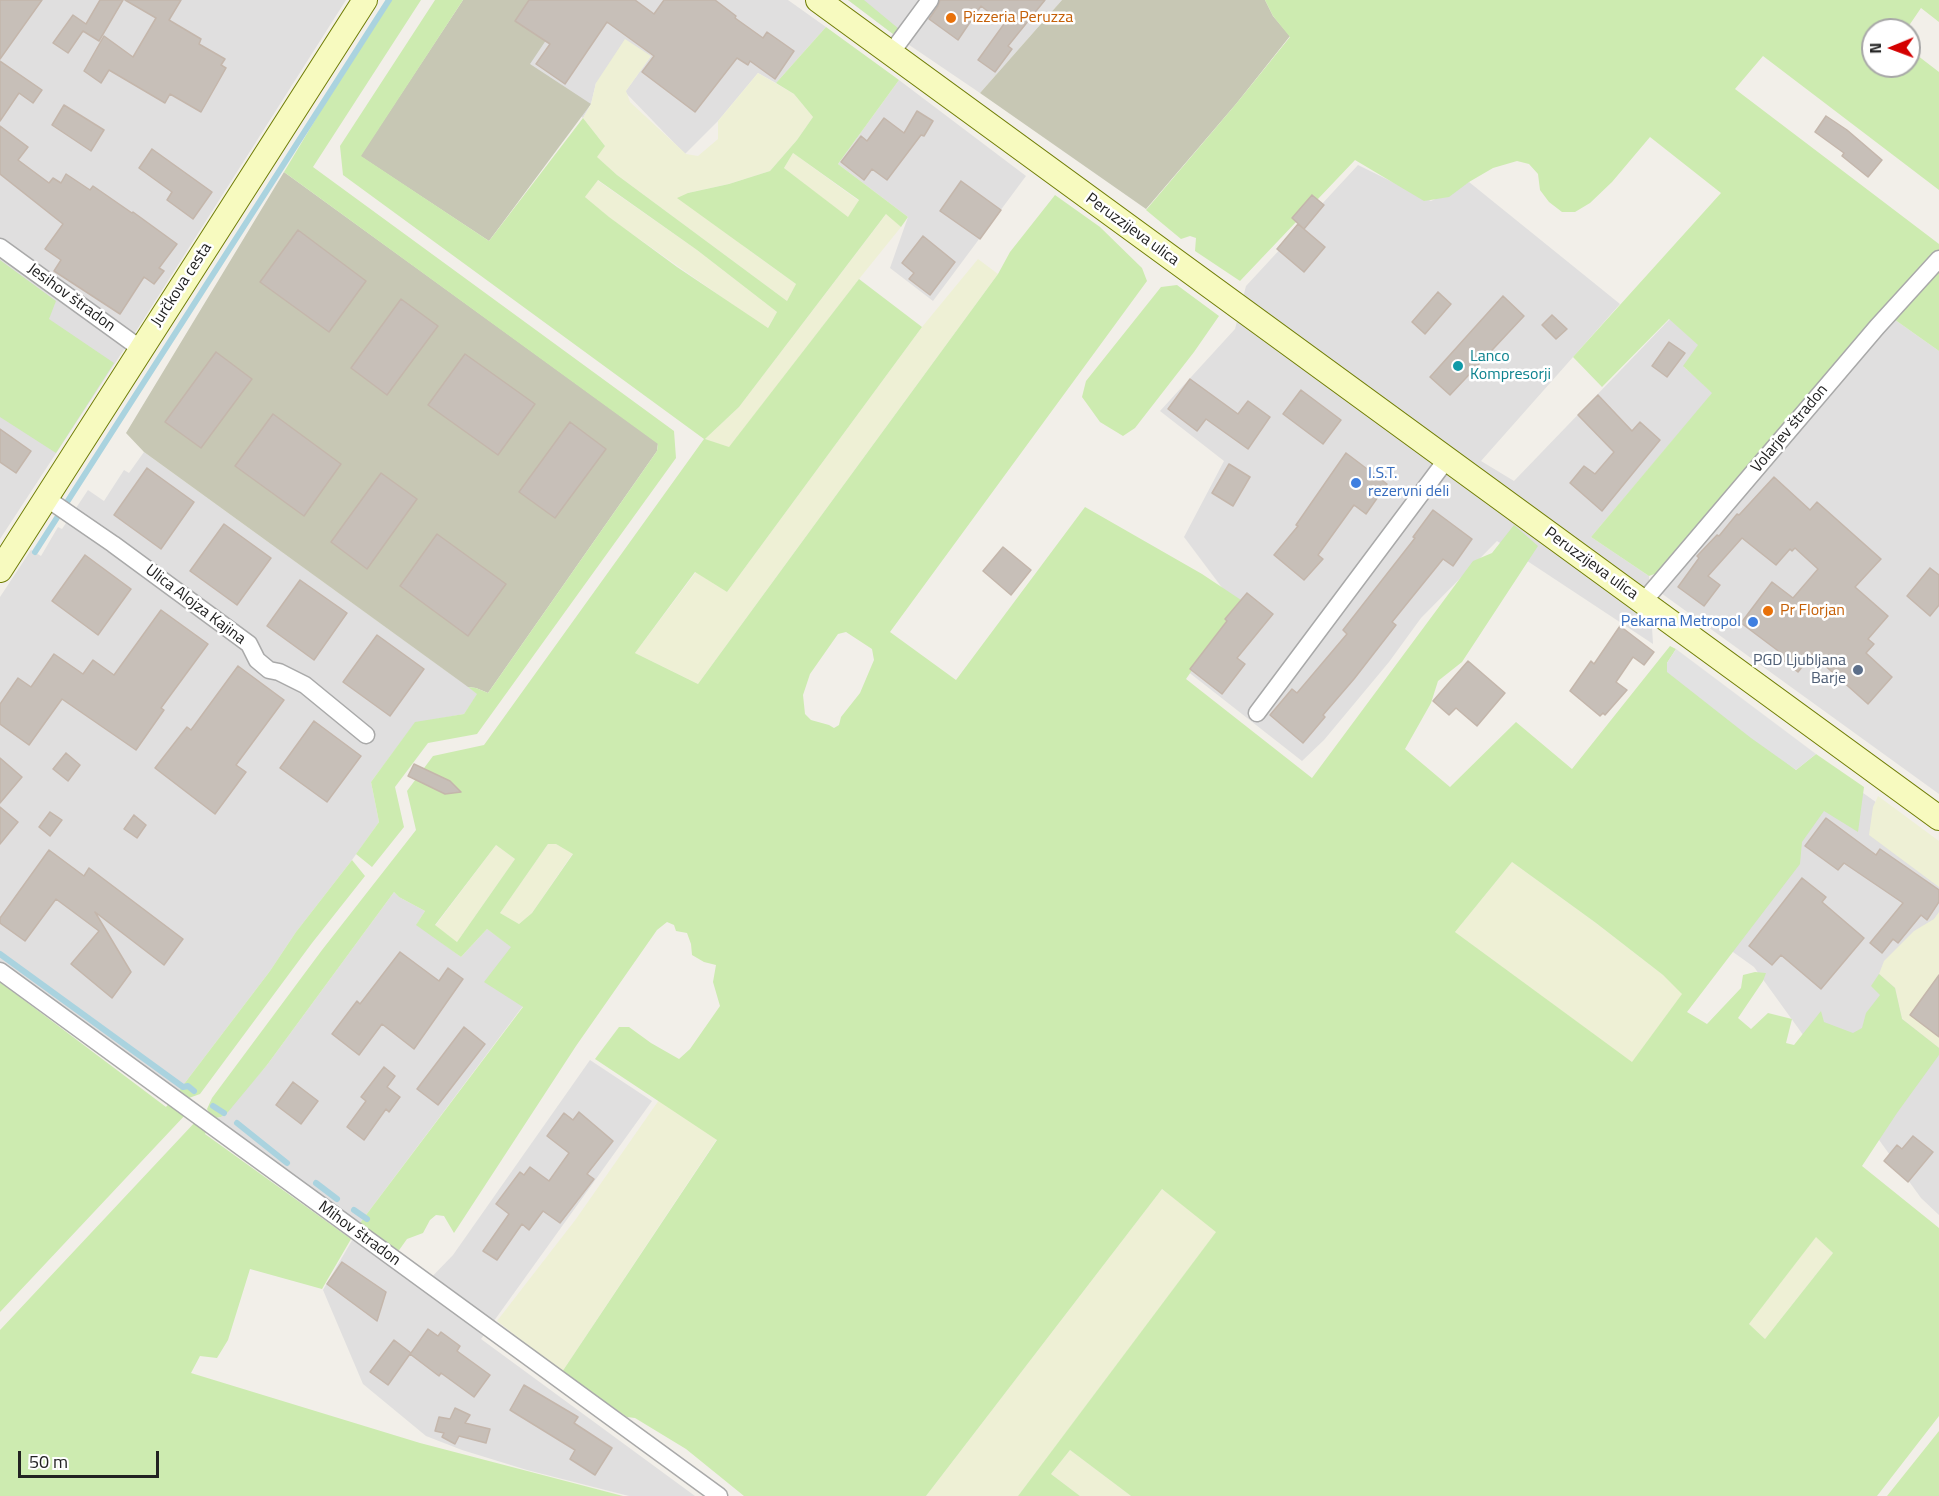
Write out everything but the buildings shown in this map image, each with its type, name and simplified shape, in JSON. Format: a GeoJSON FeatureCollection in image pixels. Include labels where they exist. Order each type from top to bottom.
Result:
{"type":"FeatureCollection","features":[{"type":"Feature","properties":{"kind":"main road","name":"Jurčkova cesta"},"geometry":{"type":"LineString","coordinates":[[0,570],[58,506],[141,349],[365,0]]}},
{"type":"Feature","properties":{"kind":"main road","name":"Peruzzijeva ulica"},"geometry":{"type":"LineString","coordinates":[[818,0],[1939,818]]}},
{"type":"Feature","properties":{"kind":"street"},"geometry":{"type":"LineString","coordinates":[[891,53],[930,0]]}},
{"type":"Feature","properties":{"kind":"street","name":"Jesihov štradon"},"geometry":{"type":"LineString","coordinates":[[0,247],[141,349]]}},
{"type":"Feature","properties":{"kind":"street","name":"Volarjev štradon"},"geometry":{"type":"LineString","coordinates":[[1643,602],[1877,327],[1939,259]]}},
{"type":"Feature","properties":{"kind":"street"},"geometry":{"type":"LineString","coordinates":[[1257,712],[1447,459]]}},
{"type":"Feature","properties":{"kind":"street","name":"Ulica Alojza Kajina"},"geometry":{"type":"LineString","coordinates":[[58,506],[249,644],[257,660],[268,670],[279,672],[305,685],[366,735]]}},
{"type":"Feature","properties":{"kind":"street","name":"Mihov štradon"},"geometry":{"type":"LineString","coordinates":[[0,971],[719,1496]]}},
{"type":"Feature","properties":{"kind":"shaded area"},"geometry":{"type":"Polygon","coordinates":[[[0,0],[346,0],[138,328],[0,539],[0,0]]]}},
{"type":"Feature","properties":{"kind":"shaded area"},"geometry":{"type":"Polygon","coordinates":[[[463,0],[788,0],[826,27],[776,83],[758,73],[718,121],[685,154],[625,92],[651,56],[596,83],[591,104],[583,118],[463,0]]]}},
{"type":"Feature","properties":{"kind":"shaded area"},"geometry":{"type":"Polygon","coordinates":[[[463,0],[573,0],[530,64],[591,104],[489,241],[360,156],[463,0]]]}},
{"type":"Feature","properties":{"kind":"shaded area"},"geometry":{"type":"Polygon","coordinates":[[[848,0],[1062,0],[980,93],[893,34],[848,0]]]}},
{"type":"Feature","properties":{"kind":"shaded area"},"geometry":{"type":"Polygon","coordinates":[[[1062,0],[1265,0],[1273,16],[1290,36],[1236,104],[1146,209],[980,93],[1062,0]]]}},
{"type":"Feature","properties":{"kind":"shaded area"},"geometry":{"type":"Polygon","coordinates":[[[625,39],[651,56],[626,91],[630,102],[686,154],[698,156],[718,139],[718,121],[758,73],[794,94],[813,117],[797,140],[770,171],[729,184],[688,193],[746,248],[796,284],[787,301],[596,157],[605,146],[583,118],[591,104],[596,83],[625,39]]]}},
{"type":"Feature","properties":{"kind":"shaded area"},"geometry":{"type":"Polygon","coordinates":[[[899,80],[1026,176],[933,301],[890,268],[908,217],[838,164],[899,80]]]}},
{"type":"Feature","properties":{"kind":"shaded area"},"geometry":{"type":"Polygon","coordinates":[[[793,153],[859,201],[848,218],[784,168],[793,153]]]}},
{"type":"Feature","properties":{"kind":"shaded area"},"geometry":{"type":"Polygon","coordinates":[[[1358,165],[1431,201],[1469,182],[1620,304],[1481,461],[1514,481],[1670,319],[1699,345],[1684,367],[1713,393],[1591,537],[1649,576],[1653,644],[1497,541],[1421,618],[1389,662],[1324,740],[1302,761],[1182,667],[1229,597],[1184,537],[1224,461],[1160,411],[1235,329],[1246,286],[1358,165]]]}},
{"type":"Feature","properties":{"kind":"shaded area"},"geometry":{"type":"Polygon","coordinates":[[[284,172],[658,443],[657,451],[488,693],[468,687],[144,452],[126,433],[284,172]]]}},
{"type":"Feature","properties":{"kind":"shaded area"},"geometry":{"type":"Polygon","coordinates":[[[597,180],[697,250],[777,312],[767,329],[608,217],[585,197],[597,180]]]}},
{"type":"Feature","properties":{"kind":"shaded area"},"geometry":{"type":"Polygon","coordinates":[[[887,213],[901,227],[729,448],[705,439],[739,407],[887,213]]]}},
{"type":"Feature","properties":{"kind":"shaded area"},"geometry":{"type":"Polygon","coordinates":[[[978,259],[998,274],[698,684],[635,653],[696,572],[727,592],[922,327],[978,259]]]}},
{"type":"Feature","properties":{"kind":"shaded area"},"geometry":{"type":"Polygon","coordinates":[[[1891,317],[1939,351],[1939,794],[1661,593],[1891,317]]]}},
{"type":"Feature","properties":{"kind":"shaded area"},"geometry":{"type":"Polygon","coordinates":[[[144,452],[478,694],[464,714],[415,723],[371,782],[379,822],[178,1092],[0,963],[0,597],[31,550],[41,556],[58,527],[62,529],[88,490],[104,501],[124,470],[129,473],[144,452]]]}},
{"type":"Feature","properties":{"kind":"shaded area"},"geometry":{"type":"Polygon","coordinates":[[[1676,649],[1816,754],[1796,770],[1751,738],[1667,672],[1667,663],[1676,649]]]}},
{"type":"Feature","properties":{"kind":"shaded area"},"geometry":{"type":"Polygon","coordinates":[[[1835,773],[1939,847],[1939,1215],[1921,1198],[1754,967],[1726,947],[1835,773]]]}},
{"type":"Feature","properties":{"kind":"shaded area"},"geometry":{"type":"Polygon","coordinates":[[[1878,796],[1939,841],[1939,887],[1869,835],[1873,807],[1878,796]]]}},
{"type":"Feature","properties":{"kind":"shaded area"},"geometry":{"type":"Polygon","coordinates":[[[548,844],[556,844],[573,853],[532,913],[519,924],[500,913],[548,844]]]}},
{"type":"Feature","properties":{"kind":"shaded area"},"geometry":{"type":"Polygon","coordinates":[[[496,845],[515,859],[457,942],[435,926],[496,845]]]}},
{"type":"Feature","properties":{"kind":"shaded area"},"geometry":{"type":"Polygon","coordinates":[[[1512,862],[1596,923],[1663,975],[1683,994],[1632,1063],[1455,932],[1512,862]]]}},
{"type":"Feature","properties":{"kind":"shaded area"},"geometry":{"type":"Polygon","coordinates":[[[394,892],[425,911],[417,924],[461,957],[487,929],[511,946],[523,1006],[360,1223],[215,1118],[221,1117],[267,1065],[394,892]]]}},
{"type":"Feature","properties":{"kind":"shaded area"},"geometry":{"type":"Polygon","coordinates":[[[1939,912],[1939,1048],[1902,1019],[1895,988],[1879,974],[1884,961],[1914,931],[1934,919],[1939,912]]]}},
{"type":"Feature","properties":{"kind":"shaded area"},"geometry":{"type":"Polygon","coordinates":[[[590,1060],[652,1101],[481,1339],[695,1496],[629,1496],[527,1470],[426,1436],[363,1384],[323,1290],[354,1237],[423,1286],[453,1255],[590,1060]]]}},
{"type":"Feature","properties":{"kind":"shaded area"},"geometry":{"type":"Polygon","coordinates":[[[659,1100],[717,1139],[562,1372],[497,1321],[576,1219],[659,1100]]]}},
{"type":"Feature","properties":{"kind":"shaded area"},"geometry":{"type":"Polygon","coordinates":[[[1162,1189],[1217,1231],[1018,1496],[926,1496],[1162,1189]]]}},
{"type":"Feature","properties":{"kind":"shaded area"},"geometry":{"type":"Polygon","coordinates":[[[1816,1236],[1833,1253],[1765,1339],[1749,1324],[1816,1236]]]}},
{"type":"Feature","properties":{"kind":"shaded area"},"geometry":{"type":"Polygon","coordinates":[[[1070,1450],[1131,1496],[1080,1496],[1051,1474],[1070,1450]]]}},
{"type":"Feature","properties":{"kind":"green space"},"geometry":{"type":"Polygon","coordinates":[[[387,0],[421,0],[313,167],[674,431],[676,458],[477,734],[428,743],[395,787],[404,827],[372,867],[356,854],[379,822],[371,782],[415,722],[464,714],[477,694],[468,687],[488,693],[657,451],[658,444],[284,172],[387,0]]]}},
{"type":"Feature","properties":{"kind":"green space"},"geometry":{"type":"Polygon","coordinates":[[[435,0],[463,0],[361,156],[489,241],[583,118],[605,146],[597,157],[617,175],[787,301],[796,284],[677,198],[770,171],[797,140],[813,117],[794,94],[776,83],[826,27],[899,80],[838,164],[908,217],[901,227],[886,214],[739,407],[705,439],[729,447],[859,279],[922,327],[727,592],[695,572],[635,653],[698,684],[998,274],[1010,252],[1055,195],[1100,227],[1142,268],[1147,281],[890,632],[956,680],[1085,507],[1202,574],[1241,600],[1186,679],[1312,778],[1473,561],[1492,553],[1514,525],[1538,546],[1462,662],[1438,681],[1431,703],[1405,749],[1450,787],[1516,722],[1572,769],[1670,646],[1676,649],[1667,663],[1796,770],[1816,754],[1864,787],[1858,832],[1824,811],[1802,842],[1800,864],[1687,1012],[1707,1024],[1741,988],[1743,975],[1755,972],[1766,973],[1738,1018],[1751,1029],[1768,1013],[1792,1019],[1786,1043],[1794,1045],[1821,1011],[1824,1022],[1853,1033],[1862,1028],[1866,1013],[1880,995],[1871,986],[1879,974],[1895,988],[1902,1019],[1939,1048],[1939,1055],[1862,1166],[1939,1228],[1939,1416],[1877,1496],[1131,1496],[1070,1450],[1051,1474],[1080,1496],[1018,1496],[1216,1232],[1162,1189],[926,1496],[744,1496],[686,1449],[635,1418],[627,1417],[562,1372],[717,1140],[595,1059],[619,1027],[629,1027],[679,1059],[690,1049],[720,1006],[713,982],[716,965],[704,962],[692,955],[687,933],[676,931],[674,925],[667,922],[657,930],[576,1046],[454,1233],[444,1216],[436,1215],[430,1220],[423,1233],[407,1239],[397,1253],[384,1245],[360,1223],[523,1007],[484,982],[511,947],[487,929],[461,957],[416,925],[425,911],[394,892],[267,1065],[228,1112],[215,1118],[209,1113],[207,1109],[212,1098],[322,950],[416,830],[407,791],[433,756],[484,745],[704,439],[343,175],[340,146],[435,0]],[[793,153],[784,168],[848,217],[859,200],[793,153]],[[598,180],[585,197],[677,267],[768,328],[777,312],[697,250],[598,180]],[[846,632],[838,634],[810,674],[803,695],[805,714],[811,720],[834,728],[839,725],[841,717],[860,693],[874,660],[872,649],[846,632]],[[548,844],[500,913],[519,924],[532,913],[573,854],[556,844],[548,844]],[[496,845],[435,925],[457,942],[515,859],[496,845]],[[1512,862],[1455,932],[1632,1062],[1682,994],[1663,975],[1512,862]],[[1816,1237],[1749,1324],[1765,1339],[1833,1253],[1816,1237]]]}},
{"type":"Feature","properties":{"kind":"green space"},"geometry":{"type":"Polygon","coordinates":[[[848,0],[864,0],[899,29],[893,34],[848,0]]]}},
{"type":"Feature","properties":{"kind":"green space"},"geometry":{"type":"Polygon","coordinates":[[[1265,0],[1939,0],[1939,22],[1921,8],[1914,18],[1861,18],[1861,78],[1921,78],[1921,58],[1939,72],[1939,190],[1763,56],[1735,89],[1939,244],[1939,250],[1895,300],[1870,323],[1858,343],[1660,572],[1649,576],[1591,537],[1712,393],[1683,366],[1698,345],[1669,319],[1602,387],[1573,357],[1721,193],[1650,137],[1612,182],[1590,203],[1575,212],[1562,212],[1549,202],[1540,190],[1538,174],[1529,164],[1517,161],[1493,168],[1449,197],[1424,201],[1355,160],[1240,281],[1195,251],[1196,238],[1190,236],[1181,239],[1146,210],[1290,37],[1273,16],[1265,0]]]}},
{"type":"Feature","properties":{"kind":"green space"},"geometry":{"type":"Polygon","coordinates":[[[0,260],[56,301],[49,319],[114,363],[56,453],[0,417],[0,260]]]}},
{"type":"Feature","properties":{"kind":"green space"},"geometry":{"type":"Polygon","coordinates":[[[1939,267],[1939,351],[1891,317],[1939,267]]]}},
{"type":"Feature","properties":{"kind":"green space"},"geometry":{"type":"Polygon","coordinates":[[[1177,285],[1219,316],[1135,428],[1123,436],[1100,422],[1082,397],[1086,381],[1161,287],[1177,285]]]}},
{"type":"Feature","properties":{"kind":"green space"},"geometry":{"type":"Polygon","coordinates":[[[352,860],[365,876],[312,943],[200,1094],[189,1098],[178,1092],[270,971],[296,932],[352,860]]]}},
{"type":"Feature","properties":{"kind":"green space"},"geometry":{"type":"Polygon","coordinates":[[[0,982],[166,1107],[171,1101],[187,1113],[0,1312],[0,982]]]}},
{"type":"Feature","properties":{"kind":"green space"},"geometry":{"type":"Polygon","coordinates":[[[197,1120],[208,1129],[205,1134],[351,1239],[322,1289],[250,1269],[228,1340],[217,1358],[200,1356],[191,1373],[420,1443],[623,1496],[0,1496],[0,1330],[197,1120]]]}},
{"type":"Feature","properties":{"kind":"green space"},"geometry":{"type":"Polygon","coordinates":[[[1939,1431],[1939,1496],[1887,1496],[1939,1431]]]}},
{"type":"Feature","properties":{"kind":"waterway"},"geometry":{"type":"LineString","coordinates":[[35,552],[389,0]]}},
{"type":"Feature","properties":{"kind":"waterway"},"geometry":{"type":"LineString","coordinates":[[0,954],[183,1087],[188,1086],[194,1091]]}},
{"type":"Feature","properties":{"kind":"waterway"},"geometry":{"type":"LineString","coordinates":[[213,1106],[224,1113]]}},
{"type":"Feature","properties":{"kind":"waterway"},"geometry":{"type":"LineString","coordinates":[[237,1123],[287,1163]]}},
{"type":"Feature","properties":{"kind":"waterway"},"geometry":{"type":"LineString","coordinates":[[316,1183],[337,1199]]}},
{"type":"Feature","properties":{"kind":"waterway"},"geometry":{"type":"LineString","coordinates":[[354,1210],[367,1219]]}},
{"type":"Feature","properties":{"kind":"place","name":"Pizzeria Peruzza"},"geometry":{"type":"Point","coordinates":[951,18]}},
{"type":"Feature","properties":{"kind":"place","name":"Lanco Kompresorji"},"geometry":{"type":"Point","coordinates":[1458,366]}},
{"type":"Feature","properties":{"kind":"place","name":"I.S.T. rezervni deli"},"geometry":{"type":"Point","coordinates":[1356,483]}},
{"type":"Feature","properties":{"kind":"place","name":"Pr Florjan"},"geometry":{"type":"Point","coordinates":[1768,611]}},
{"type":"Feature","properties":{"kind":"place","name":"Pekarna Metropol"},"geometry":{"type":"Point","coordinates":[1753,622]}},
{"type":"Feature","properties":{"kind":"place","name":"PGD Ljubljana Barje"},"geometry":{"type":"Point","coordinates":[1858,670]}}]}
